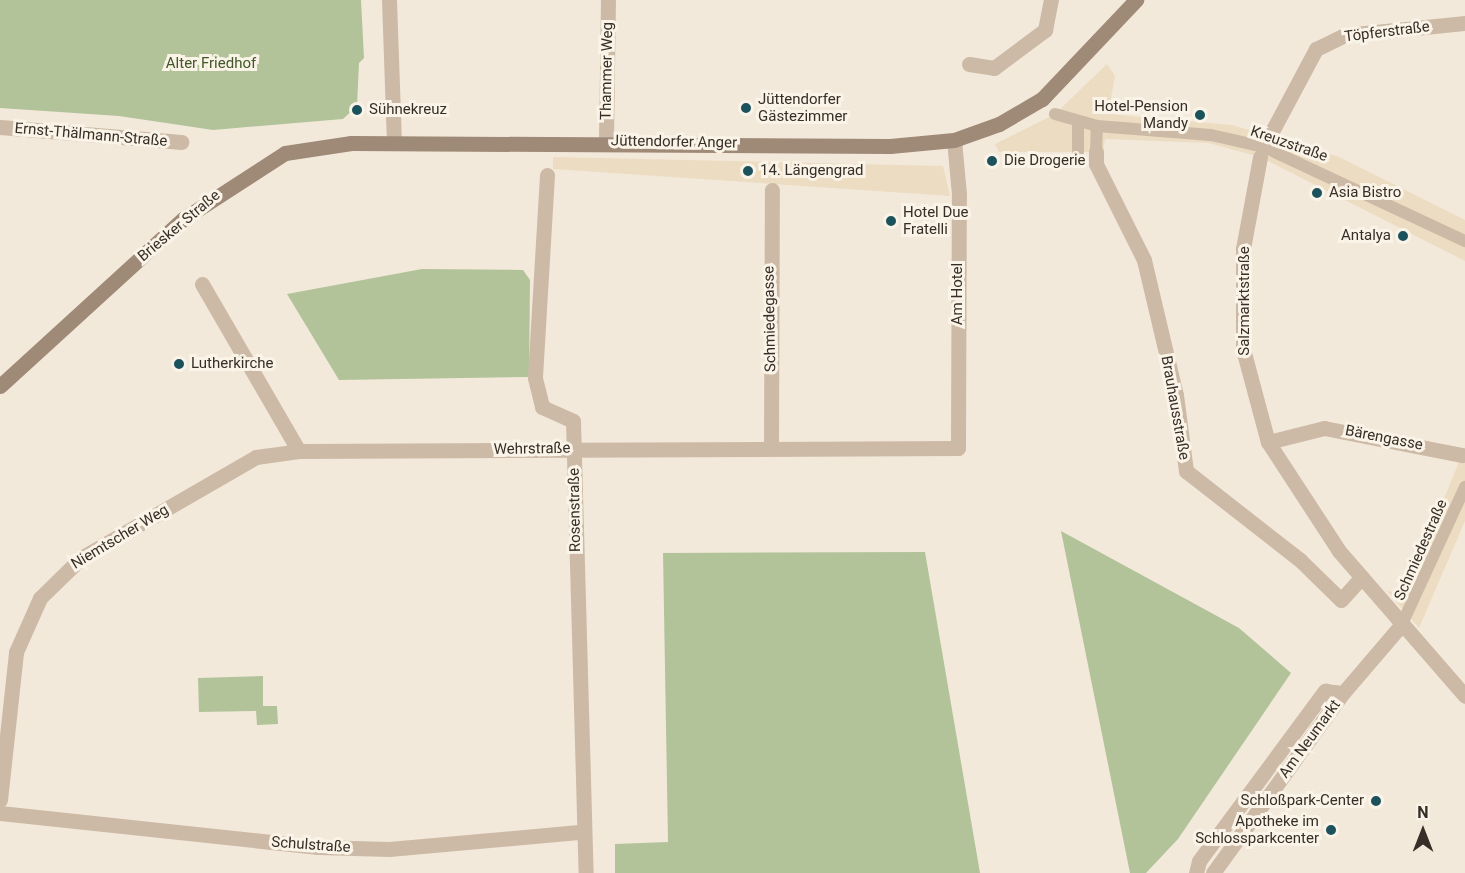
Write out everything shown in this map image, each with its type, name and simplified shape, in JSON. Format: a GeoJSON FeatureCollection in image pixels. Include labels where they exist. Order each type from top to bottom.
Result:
{"type":"FeatureCollection","features":[{"type":"Feature","properties":{"kind":"main road","name":"Jüttendorfer Anger"},"geometry":{"type":"LineString","coordinates":[[394,143],[606,141],[890,146],[954,140],[999,124],[1042,99],[1136,0]]}},
{"type":"Feature","properties":{"kind":"main road","name":"Briesker Straße"},"geometry":{"type":"LineString","coordinates":[[0,386],[183,219],[229,185],[298,149],[394,143]]}},
{"type":"Feature","properties":{"kind":"street"},"geometry":{"type":"LineString","coordinates":[[389,0],[394,143]]}},
{"type":"Feature","properties":{"kind":"street","name":"Thammer Weg"},"geometry":{"type":"LineString","coordinates":[[606,141],[608,0]]}},
{"type":"Feature","properties":{"kind":"street"},"geometry":{"type":"LineString","coordinates":[[969,64],[994,68],[1045,30],[1052,0]]}},
{"type":"Feature","properties":{"kind":"street","name":"Töpferstraße"},"geometry":{"type":"LineString","coordinates":[[1264,147],[1316,49],[1345,35],[1465,23]]}},
{"type":"Feature","properties":{"kind":"street","name":"Kreuzstraße"},"geometry":{"type":"LineString","coordinates":[[1054,114],[1078,123],[1097,126],[1211,135],[1264,147],[1465,241]]}},
{"type":"Feature","properties":{"kind":"street"},"geometry":{"type":"LineString","coordinates":[[1078,123],[1078,152]]}},
{"type":"Feature","properties":{"kind":"street","name":"Brauhausstraße"},"geometry":{"type":"LineString","coordinates":[[1097,126],[1096,164],[1144,260],[1176,395],[1186,471],[1300,560],[1341,600],[1362,577]]}},
{"type":"Feature","properties":{"kind":"street","name":"Ernst-Thälmann-Straße"},"geometry":{"type":"LineString","coordinates":[[0,127],[181,142]]}},
{"type":"Feature","properties":{"kind":"street","name":"Am Hotel"},"geometry":{"type":"LineString","coordinates":[[954,140],[959,194],[958,448]]}},
{"type":"Feature","properties":{"kind":"street","name":"Salzmarktstraße"},"geometry":{"type":"LineString","coordinates":[[1264,147],[1244,249],[1243,349],[1268,442],[1310,514],[1465,696]]}},
{"type":"Feature","properties":{"kind":"street","name":"Rosenstraße"},"geometry":{"type":"LineString","coordinates":[[547,175],[536,298],[537,397],[553,415],[573,421],[581,832]]}},
{"type":"Feature","properties":{"kind":"street","name":"Schmiedegasse"},"geometry":{"type":"LineString","coordinates":[[771,448],[772,190]]}},
{"type":"Feature","properties":{"kind":"street"},"geometry":{"type":"LineString","coordinates":[[202,284],[299,451]]}},
{"type":"Feature","properties":{"kind":"street","name":"Bärengasse"},"geometry":{"type":"LineString","coordinates":[[1268,442],[1324,428],[1463,455]]}},
{"type":"Feature","properties":{"kind":"street","name":"Wehrstraße"},"geometry":{"type":"LineString","coordinates":[[299,451],[958,448]]}},
{"type":"Feature","properties":{"kind":"street","name":"Niemtscher Weg"},"geometry":{"type":"LineString","coordinates":[[0,800],[16,652],[40,598],[62,573],[119,535],[256,458],[299,451]]}},
{"type":"Feature","properties":{"kind":"street","name":"Schmiedestraße"},"geometry":{"type":"LineString","coordinates":[[1402,624],[1465,487]]}},
{"type":"Feature","properties":{"kind":"street","name":"Am Neumarkt"},"geometry":{"type":"LineString","coordinates":[[1213,873],[1343,693],[1402,624]]}},
{"type":"Feature","properties":{"kind":"street","name":"Am Neumarkt"},"geometry":{"type":"LineString","coordinates":[[1196,873],[1199,861],[1325,691],[1343,693]]}},
{"type":"Feature","properties":{"kind":"street","name":"Schulstraße"},"geometry":{"type":"LineString","coordinates":[[0,813],[318,847],[389,849],[581,832]]}},
{"type":"Feature","properties":{"kind":"street"},"geometry":{"type":"LineString","coordinates":[[581,832],[586,873]]}},
{"type":"Feature","properties":{"kind":"green space","name":"Alter Friedhof"},"geometry":{"type":"Polygon","coordinates":[[[0,0],[361,0],[364,58],[359,63],[357,106],[343,119],[213,130],[119,116],[0,108],[0,0]]]}},
{"type":"Feature","properties":{"kind":"green space"},"geometry":{"type":"Polygon","coordinates":[[[422,269],[523,270],[530,280],[529,377],[339,380],[287,294],[422,269]]]}},
{"type":"Feature","properties":{"kind":"green space"},"geometry":{"type":"Polygon","coordinates":[[[1061,531],[1239,628],[1291,673],[1178,839],[1146,873],[1130,873],[1061,531]]]}},
{"type":"Feature","properties":{"kind":"green space"},"geometry":{"type":"Polygon","coordinates":[[[925,552],[980,873],[615,873],[615,844],[668,842],[663,553],[925,552]]]}},
{"type":"Feature","properties":{"kind":"green space"},"geometry":{"type":"Polygon","coordinates":[[[263,676],[263,706],[277,706],[278,724],[257,725],[256,711],[199,712],[198,678],[263,676]]]}},
{"type":"Feature","properties":{"kind":"shaded area"},"geometry":{"type":"Polygon","coordinates":[[[1107,64],[1115,76],[1108,114],[1232,125],[1337,156],[1465,220],[1465,261],[1260,157],[1209,143],[1105,139],[1103,152],[999,152],[995,144],[1055,114],[1107,64]]]}},
{"type":"Feature","properties":{"kind":"shaded area"},"geometry":{"type":"Polygon","coordinates":[[[553,157],[943,166],[950,196],[553,169],[553,157]]]}},
{"type":"Feature","properties":{"kind":"shaded area"},"geometry":{"type":"Polygon","coordinates":[[[1465,447],[1465,521],[1419,628],[1387,591],[1406,593],[1465,447]]]}},
{"type":"Feature","properties":{"kind":"place","name":"Jüttendorfer Gästezimmer"},"geometry":{"type":"Point","coordinates":[746,108]}},
{"type":"Feature","properties":{"kind":"place","name":"Sühnekreuz"},"geometry":{"type":"Point","coordinates":[357,110]}},
{"type":"Feature","properties":{"kind":"place","name":"Hotel-Pension Mandy"},"geometry":{"type":"Point","coordinates":[1200,115]}},
{"type":"Feature","properties":{"kind":"place","name":"Die Drogerie"},"geometry":{"type":"Point","coordinates":[992,161]}},
{"type":"Feature","properties":{"kind":"place","name":"14. Längengrad"},"geometry":{"type":"Point","coordinates":[748,171]}},
{"type":"Feature","properties":{"kind":"place","name":"Asia Bistro"},"geometry":{"type":"Point","coordinates":[1317,193]}},
{"type":"Feature","properties":{"kind":"place","name":"Hotel Due Fratelli"},"geometry":{"type":"Point","coordinates":[891,221]}},
{"type":"Feature","properties":{"kind":"place","name":"Antalya"},"geometry":{"type":"Point","coordinates":[1403,236]}},
{"type":"Feature","properties":{"kind":"place","name":"Lutherkirche"},"geometry":{"type":"Point","coordinates":[179,364]}},
{"type":"Feature","properties":{"kind":"place","name":"Schloßpark-Center"},"geometry":{"type":"Point","coordinates":[1376,801]}},
{"type":"Feature","properties":{"kind":"place","name":"Apotheke im Schlossparkcenter"},"geometry":{"type":"Point","coordinates":[1331,830]}}]}
